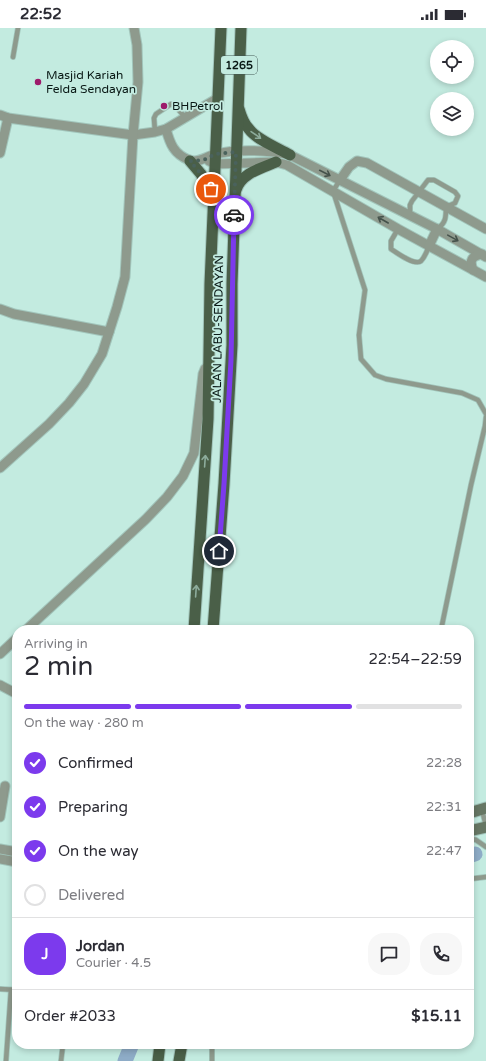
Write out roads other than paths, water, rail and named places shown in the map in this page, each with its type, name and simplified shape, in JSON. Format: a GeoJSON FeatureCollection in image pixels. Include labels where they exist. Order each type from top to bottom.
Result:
{"type":"FeatureCollection","features":[{"type":"Feature","properties":{"kind":"main road","name":"JALAN LABU-SENDAYAN"},"geometry":{"type":"LineString","coordinates":[[194,625],[208,419],[210,284],[221,28]]}},
{"type":"Feature","properties":{"kind":"main road","name":"JALAN LABU-SENDAYAN"},"geometry":{"type":"LineString","coordinates":[[213,625],[224,484],[231,353],[234,194],[241,28]]}},
{"type":"Feature","properties":{"kind":"main road"},"geometry":{"type":"LineString","coordinates":[[237,103],[242,118],[249,130],[263,140],[290,155]]}},
{"type":"Feature","properties":{"kind":"main road"},"geometry":{"type":"LineString","coordinates":[[190,161],[201,174],[214,196]]}},
{"type":"Feature","properties":{"kind":"main road"},"geometry":{"type":"LineString","coordinates":[[234,194],[237,186],[246,175],[276,162]]}},
{"type":"Feature","properties":{"kind":"main road"},"geometry":{"type":"LineString","coordinates":[[474,812],[484,809]]}},
{"type":"Feature","properties":{"kind":"main road"},"geometry":{"type":"LineString","coordinates":[[474,830],[486,826]]}},
{"type":"Feature","properties":{"kind":"main road"},"geometry":{"type":"LineString","coordinates":[[158,1061],[159,1049]]}},
{"type":"Feature","properties":{"kind":"main road"},"geometry":{"type":"LineString","coordinates":[[182,1049],[182,1060]]}},
{"type":"Feature","properties":{"kind":"street"},"geometry":{"type":"LineString","coordinates":[[0,468],[49,424],[69,403],[84,384],[102,354],[109,332],[125,277],[132,135],[138,82],[137,45],[134,28]]}},
{"type":"Feature","properties":{"kind":"street"},"geometry":{"type":"LineString","coordinates":[[0,153],[4,117],[132,135],[166,129],[218,98]]}},
{"type":"Feature","properties":{"kind":"street"},"geometry":{"type":"LineString","coordinates":[[166,129],[171,146],[178,154],[190,161],[276,152],[290,155],[437,229],[484,255]]}},
{"type":"Feature","properties":{"kind":"street"},"geometry":{"type":"LineString","coordinates":[[236,157],[276,162],[287,165],[398,229],[486,277]]}},
{"type":"Feature","properties":{"kind":"street"},"geometry":{"type":"LineString","coordinates":[[340,180],[349,167],[357,161],[367,163],[486,229]]}},
{"type":"Feature","properties":{"kind":"street"},"geometry":{"type":"LineString","coordinates":[[429,246],[437,229]]}},
{"type":"Feature","properties":{"kind":"street"},"geometry":{"type":"LineString","coordinates":[[473,270],[471,264],[472,259],[475,256],[484,255]]}},
{"type":"Feature","properties":{"kind":"street"},"geometry":{"type":"LineString","coordinates":[[0,309],[14,314],[109,332]]}},
{"type":"Feature","properties":{"kind":"street"},"geometry":{"type":"LineString","coordinates":[[31,625],[146,519],[167,497],[183,476],[194,453],[203,374],[209,365]]}},
{"type":"Feature","properties":{"kind":"street"},"geometry":{"type":"LineString","coordinates":[[0,654],[12,643]]}},
{"type":"Feature","properties":{"kind":"street"},"geometry":{"type":"LineString","coordinates":[[0,684],[12,691]]}},
{"type":"Feature","properties":{"kind":"street"},"geometry":{"type":"LineString","coordinates":[[0,817],[5,786]]}},
{"type":"Feature","properties":{"kind":"street"},"geometry":{"type":"LineString","coordinates":[[0,849],[12,851]]}},
{"type":"Feature","properties":{"kind":"street"},"geometry":{"type":"LineString","coordinates":[[0,859],[12,861]]}},
{"type":"Feature","properties":{"kind":"lane"},"geometry":{"type":"LineString","coordinates":[[14,57],[18,28]]}},
{"type":"Feature","properties":{"kind":"lane"},"geometry":{"type":"LineString","coordinates":[[155,132],[156,114],[171,104],[175,106],[185,117]]}},
{"type":"Feature","properties":{"kind":"lane"},"geometry":{"type":"LineString","coordinates":[[340,180],[333,191],[365,290],[359,335],[361,359],[375,374],[386,379],[462,393],[478,400],[486,414]]}},
{"type":"Feature","properties":{"kind":"lane"},"geometry":{"type":"LineString","coordinates":[[410,216],[410,205],[428,180],[434,180],[457,193],[458,196],[455,203],[446,207],[446,218],[444,223],[437,229]]}},
{"type":"Feature","properties":{"kind":"lane"},"geometry":{"type":"LineString","coordinates":[[398,229],[391,241],[391,249],[413,262],[421,261],[429,246]]}},
{"type":"Feature","properties":{"kind":"lane"},"geometry":{"type":"LineString","coordinates":[[442,625],[470,485],[486,417]]}},
{"type":"Feature","properties":{"kind":"lane"},"geometry":{"type":"LineString","coordinates":[[484,809],[486,826]]}},
{"type":"Feature","properties":{"kind":"lane"},"geometry":{"type":"LineString","coordinates":[[474,839],[486,847]]}},
{"type":"Feature","properties":{"kind":"lane"},"geometry":{"type":"LineString","coordinates":[[474,878],[486,877]]}},
{"type":"Feature","properties":{"kind":"lane"},"geometry":{"type":"LineString","coordinates":[[0,989],[12,990]]}},
{"type":"Feature","properties":{"kind":"lane"},"geometry":{"type":"LineString","coordinates":[[6,1061],[12,1008]]}},
{"type":"Feature","properties":{"kind":"lane"},"geometry":{"type":"LineString","coordinates":[[61,1061],[62,1049]]}},
{"type":"Feature","properties":{"kind":"lane"},"geometry":{"type":"LineString","coordinates":[[212,1049],[212,1061]]}},
{"type":"Feature","properties":{"kind":"waterway"},"geometry":{"type":"LineString","coordinates":[[125,1061],[130,1049]]}},
{"type":"Feature","properties":{"kind":"place","name":"Masjid Kariah Felda Sendayan"},"geometry":{"type":"Point","coordinates":[38,82]}},
{"type":"Feature","properties":{"kind":"place","name":"BHPetrol"},"geometry":{"type":"Point","coordinates":[164,106]}}]}
